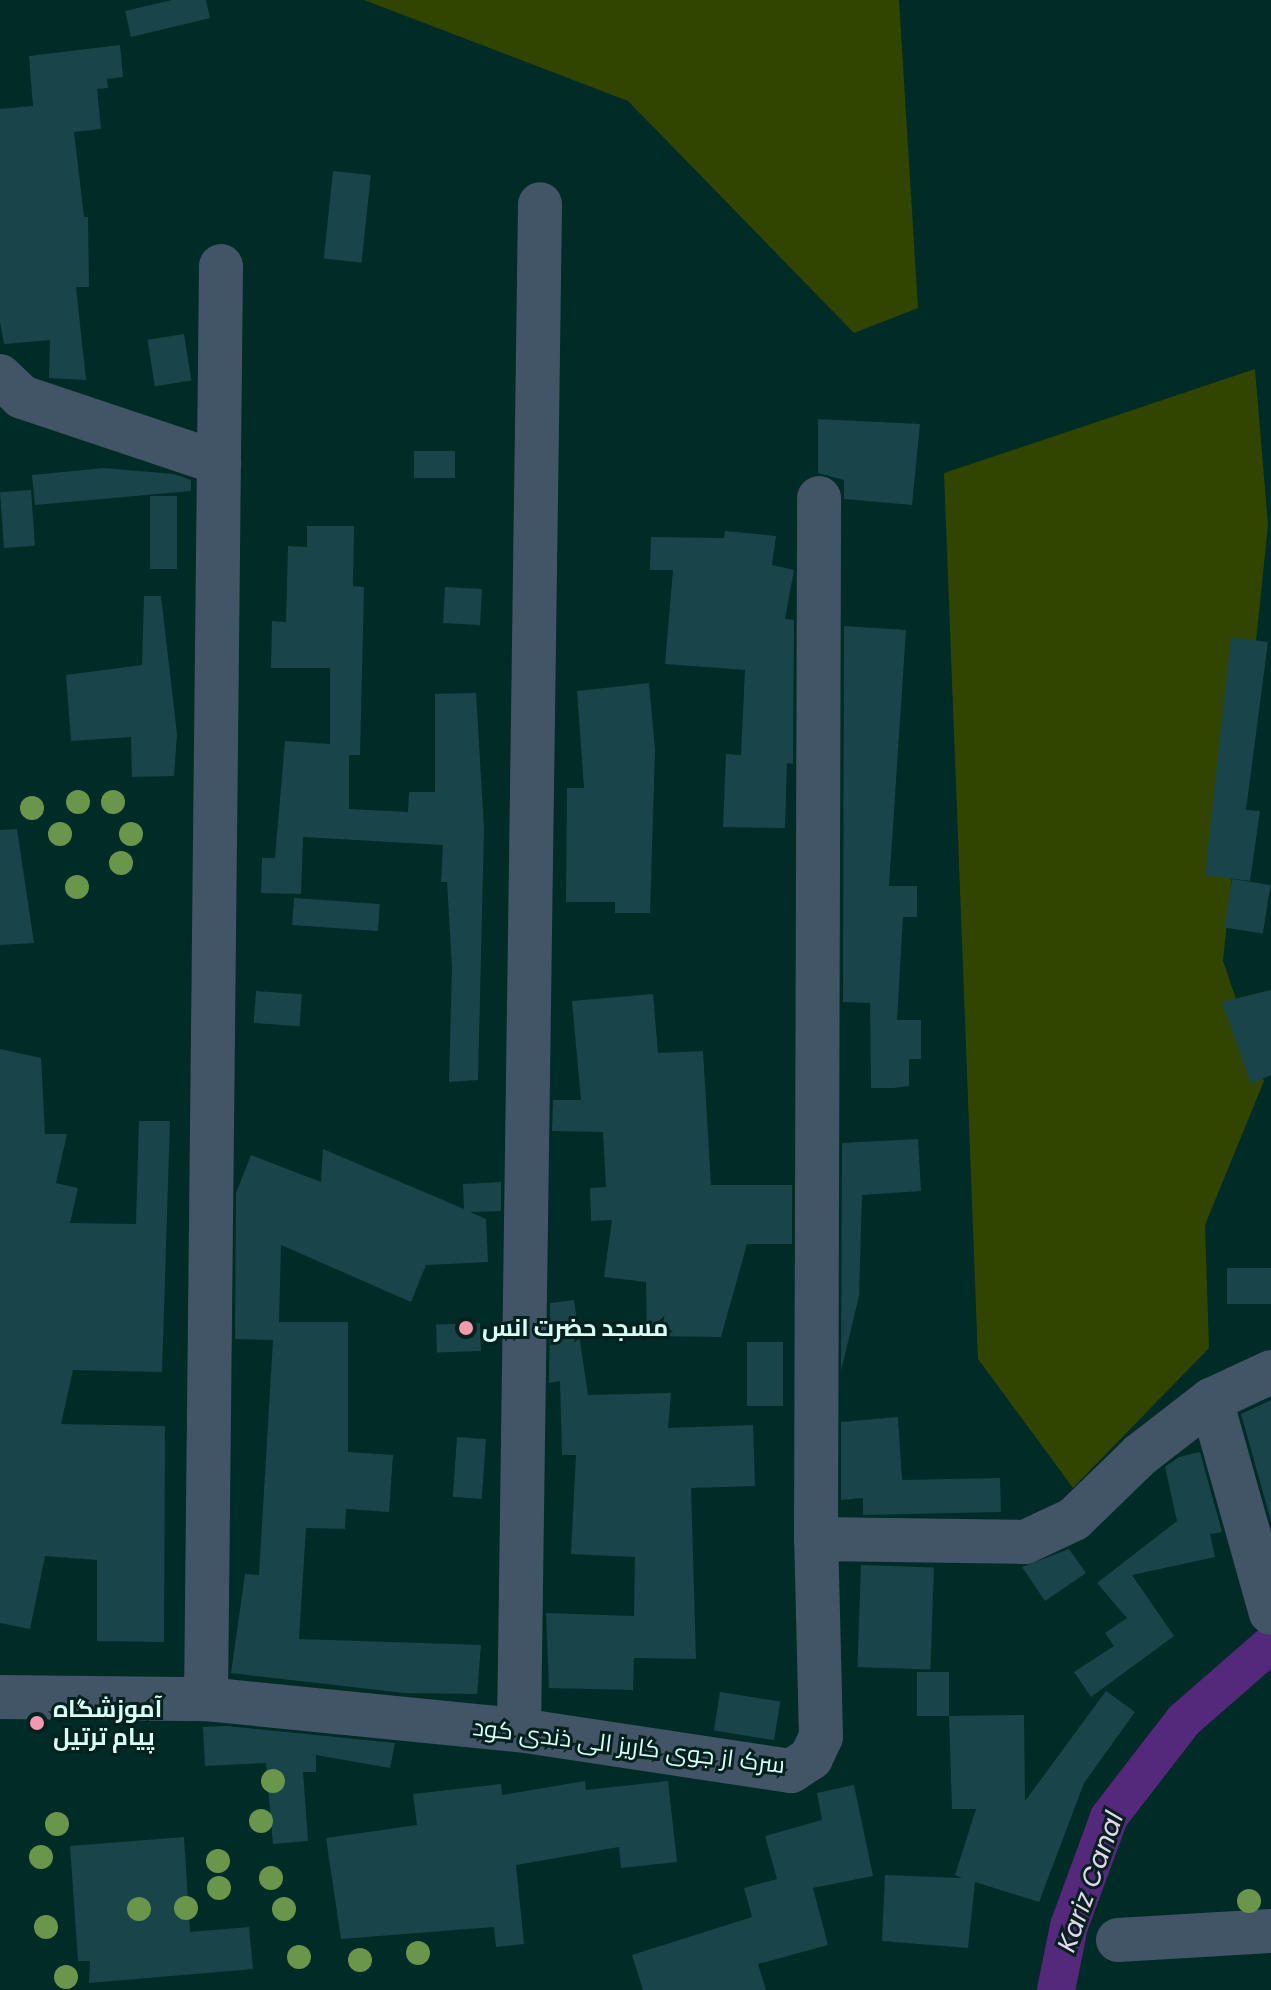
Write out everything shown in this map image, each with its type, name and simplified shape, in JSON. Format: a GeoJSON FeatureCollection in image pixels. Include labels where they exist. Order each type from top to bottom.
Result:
{"type":"FeatureCollection","features":[{"type":"Feature","properties":{"kind":"street"},"geometry":{"type":"LineString","coordinates":[[519,1730],[540,204]]}},
{"type":"Feature","properties":{"kind":"street"},"geometry":{"type":"LineString","coordinates":[[206,1699],[221,266]]}},
{"type":"Feature","properties":{"kind":"street"},"geometry":{"type":"LineString","coordinates":[[0,376],[22,397],[219,463]]}},
{"type":"Feature","properties":{"kind":"street","name":"سرک از جوی کاریز الی ذندی کود"},"geometry":{"type":"LineString","coordinates":[[0,1697],[206,1699],[519,1730],[791,1771],[811,1758],[821,1737],[816,1539],[819,498]]}},
{"type":"Feature","properties":{"kind":"street"},"geometry":{"type":"LineString","coordinates":[[816,1539],[1025,1542],[1074,1519],[1140,1455],[1211,1400],[1271,1372]]}},
{"type":"Feature","properties":{"kind":"street"},"geometry":{"type":"LineString","coordinates":[[1211,1400],[1271,1613]]}},
{"type":"Feature","properties":{"kind":"street"},"geometry":{"type":"LineString","coordinates":[[1118,1940],[1271,1931]]}},
{"type":"Feature","properties":{"kind":"green space"},"geometry":{"type":"Polygon","coordinates":[[[364,0],[899,0],[918,308],[854,333],[628,101],[364,0]]]}},
{"type":"Feature","properties":{"kind":"green space"},"geometry":{"type":"Polygon","coordinates":[[[1255,369],[1268,525],[1223,961],[1264,1081],[1205,1225],[1209,1348],[1073,1488],[978,1359],[944,473],[1255,369]]]}},
{"type":"Feature","properties":{"kind":"building"},"geometry":{"type":"Polygon","coordinates":[[[172,0],[206,0],[210,18],[131,37],[125,11],[172,0]]]}},
{"type":"Feature","properties":{"kind":"building"},"geometry":{"type":"Polygon","coordinates":[[[120,45],[123,77],[107,79],[108,88],[97,89],[101,129],[74,132],[84,217],[88,217],[89,287],[76,287],[86,380],[49,378],[50,340],[4,344],[0,322],[0,109],[33,106],[29,56],[120,45]]]}},
{"type":"Feature","properties":{"kind":"building"},"geometry":{"type":"Polygon","coordinates":[[[333,171],[371,175],[362,262],[324,259],[333,171]]]}},
{"type":"Feature","properties":{"kind":"building"},"geometry":{"type":"Polygon","coordinates":[[[184,334],[191,380],[155,386],[147,340],[184,334]]]}},
{"type":"Feature","properties":{"kind":"building"},"geometry":{"type":"Polygon","coordinates":[[[818,419],[920,424],[912,505],[844,499],[844,480],[818,473],[818,419]]]}},
{"type":"Feature","properties":{"kind":"building"},"geometry":{"type":"Polygon","coordinates":[[[414,451],[455,451],[455,478],[414,478],[414,451]]]}},
{"type":"Feature","properties":{"kind":"building"},"geometry":{"type":"Polygon","coordinates":[[[104,468],[174,474],[191,480],[191,491],[35,505],[32,475],[104,468]]]}},
{"type":"Feature","properties":{"kind":"building"},"geometry":{"type":"Polygon","coordinates":[[[31,490],[35,546],[4,548],[0,492],[31,490]]]}},
{"type":"Feature","properties":{"kind":"building"},"geometry":{"type":"Polygon","coordinates":[[[150,496],[177,496],[177,569],[150,569],[150,496]]]}},
{"type":"Feature","properties":{"kind":"building"},"geometry":{"type":"Polygon","coordinates":[[[307,526],[354,526],[353,586],[364,587],[360,755],[349,755],[349,809],[408,812],[409,792],[435,792],[435,694],[476,693],[484,828],[478,1080],[449,1082],[452,968],[447,882],[441,882],[443,845],[303,837],[301,894],[261,893],[262,858],[275,858],[285,741],[330,744],[330,668],[271,668],[272,621],[286,622],[288,546],[307,547],[307,526]]]}},
{"type":"Feature","properties":{"kind":"building"},"geometry":{"type":"Polygon","coordinates":[[[725,531],[776,536],[772,565],[794,570],[785,619],[794,620],[793,764],[787,763],[785,828],[723,827],[726,754],[741,755],[745,670],[665,664],[673,570],[650,570],[651,537],[724,538],[725,531]]]}},
{"type":"Feature","properties":{"kind":"building"},"geometry":{"type":"Polygon","coordinates":[[[445,587],[482,589],[480,625],[443,623],[445,587]]]}},
{"type":"Feature","properties":{"kind":"building"},"geometry":{"type":"Polygon","coordinates":[[[144,596],[161,596],[177,734],[174,776],[132,777],[131,737],[71,741],[66,675],[142,665],[144,596]]]}},
{"type":"Feature","properties":{"kind":"building"},"geometry":{"type":"Polygon","coordinates":[[[844,626],[906,630],[889,886],[917,886],[917,917],[903,917],[897,1020],[921,1020],[921,1059],[909,1059],[909,1086],[893,1088],[871,1088],[870,1003],[843,1002],[844,626]]]}},
{"type":"Feature","properties":{"kind":"building"},"geometry":{"type":"Polygon","coordinates":[[[1231,637],[1268,642],[1246,810],[1260,811],[1250,881],[1205,875],[1231,637]]]}},
{"type":"Feature","properties":{"kind":"building"},"geometry":{"type":"Polygon","coordinates":[[[649,683],[655,750],[650,913],[615,913],[615,902],[566,902],[567,788],[584,788],[577,691],[649,683]]]}},
{"type":"Feature","properties":{"kind":"building"},"geometry":{"type":"Polygon","coordinates":[[[17,829],[34,943],[0,945],[0,830],[17,829]]]}},
{"type":"Feature","properties":{"kind":"building"},"geometry":{"type":"Polygon","coordinates":[[[1232,879],[1271,885],[1263,933],[1224,927],[1232,879]]]}},
{"type":"Feature","properties":{"kind":"building"},"geometry":{"type":"Polygon","coordinates":[[[294,898],[380,904],[378,931],[292,925],[294,898]]]}},
{"type":"Feature","properties":{"kind":"building"},"geometry":{"type":"Polygon","coordinates":[[[1271,990],[1271,1075],[1251,1084],[1222,1002],[1271,990]]]}},
{"type":"Feature","properties":{"kind":"building"},"geometry":{"type":"Polygon","coordinates":[[[256,991],[302,994],[300,1026],[254,1023],[256,991]]]}},
{"type":"Feature","properties":{"kind":"building"},"geometry":{"type":"Polygon","coordinates":[[[653,994],[658,1053],[703,1051],[711,1185],[792,1185],[792,1244],[747,1244],[721,1337],[647,1336],[646,1282],[604,1277],[612,1220],[591,1221],[590,1188],[606,1187],[603,1132],[552,1131],[553,1100],[581,1100],[572,1001],[653,994]]]}},
{"type":"Feature","properties":{"kind":"building"},"geometry":{"type":"Polygon","coordinates":[[[0,1049],[41,1058],[45,1134],[67,1134],[56,1183],[78,1188],[70,1223],[136,1224],[139,1121],[170,1121],[162,1372],[73,1370],[61,1424],[165,1426],[164,1642],[97,1641],[97,1560],[45,1556],[30,1629],[0,1623],[0,1049]]]}},
{"type":"Feature","properties":{"kind":"building"},"geometry":{"type":"Polygon","coordinates":[[[918,1139],[921,1191],[862,1195],[859,1296],[841,1371],[842,1143],[918,1139]]]}},
{"type":"Feature","properties":{"kind":"building"},"geometry":{"type":"Polygon","coordinates":[[[323,1149],[464,1209],[463,1184],[501,1182],[501,1211],[470,1212],[486,1219],[488,1262],[426,1265],[411,1302],[281,1245],[279,1322],[348,1322],[348,1452],[393,1455],[389,1512],[346,1509],[345,1529],[306,1528],[299,1639],[481,1645],[477,1694],[404,1693],[231,1673],[245,1574],[259,1575],[273,1340],[235,1339],[236,1193],[251,1155],[321,1182],[323,1149]]]}},
{"type":"Feature","properties":{"kind":"building"},"geometry":{"type":"Polygon","coordinates":[[[1227,1268],[1271,1268],[1271,1304],[1227,1304],[1227,1268]]]}},
{"type":"Feature","properties":{"kind":"building"},"geometry":{"type":"Polygon","coordinates":[[[574,1300],[588,1395],[671,1393],[668,1428],[753,1425],[755,1486],[691,1488],[696,1659],[634,1658],[633,1690],[549,1688],[546,1613],[634,1616],[635,1557],[571,1554],[576,1455],[562,1455],[560,1381],[549,1383],[550,1303],[574,1300]]]}},
{"type":"Feature","properties":{"kind":"building"},"geometry":{"type":"Polygon","coordinates":[[[480,1323],[481,1351],[437,1353],[436,1325],[480,1323]]]}},
{"type":"Feature","properties":{"kind":"building"},"geometry":{"type":"Polygon","coordinates":[[[747,1342],[783,1342],[783,1406],[747,1406],[747,1342]]]}},
{"type":"Feature","properties":{"kind":"building"},"geometry":{"type":"Polygon","coordinates":[[[1271,1400],[1271,1521],[1241,1414],[1271,1400]]]}},
{"type":"Feature","properties":{"kind":"building"},"geometry":{"type":"Polygon","coordinates":[[[898,1417],[902,1480],[1000,1478],[1001,1512],[863,1515],[863,1498],[841,1500],[841,1422],[898,1417]]]}},
{"type":"Feature","properties":{"kind":"building"},"geometry":{"type":"Polygon","coordinates":[[[457,1437],[486,1439],[482,1499],[453,1497],[457,1437]]]}},
{"type":"Feature","properties":{"kind":"building"},"geometry":{"type":"Polygon","coordinates":[[[1200,1452],[1222,1532],[1210,1534],[1215,1557],[1132,1575],[1174,1636],[1091,1697],[1074,1672],[1114,1646],[1105,1633],[1127,1618],[1097,1583],[1177,1521],[1165,1467],[1179,1457],[1200,1452]]]}},
{"type":"Feature","properties":{"kind":"building"},"geometry":{"type":"Polygon","coordinates":[[[1069,1549],[1086,1573],[1045,1601],[1022,1567],[1069,1549]]]}},
{"type":"Feature","properties":{"kind":"building"},"geometry":{"type":"Polygon","coordinates":[[[861,1565],[934,1568],[930,1669],[857,1667],[861,1565]]]}},
{"type":"Feature","properties":{"kind":"building"},"geometry":{"type":"Polygon","coordinates":[[[917,1672],[949,1672],[949,1716],[917,1716],[917,1672]]]}},
{"type":"Feature","properties":{"kind":"building"},"geometry":{"type":"Polygon","coordinates":[[[1106,1691],[1135,1712],[1084,1783],[1039,1902],[975,1882],[968,1948],[882,1941],[885,1875],[962,1878],[955,1875],[976,1809],[952,1809],[949,1716],[1024,1715],[1025,1801],[1106,1691]]]}},
{"type":"Feature","properties":{"kind":"building"},"geometry":{"type":"Polygon","coordinates":[[[720,1692],[780,1702],[774,1740],[714,1731],[720,1692]]]}},
{"type":"Feature","properties":{"kind":"building"},"geometry":{"type":"Polygon","coordinates":[[[226,1726],[395,1743],[390,1768],[316,1755],[316,1772],[303,1772],[308,1841],[273,1844],[266,1763],[205,1766],[203,1727],[226,1726]]]}},
{"type":"Feature","properties":{"kind":"building"},"geometry":{"type":"Polygon","coordinates":[[[585,1781],[586,1790],[668,1781],[677,1862],[621,1868],[619,1847],[516,1865],[524,1944],[496,1947],[494,1927],[341,1939],[326,1838],[417,1825],[413,1794],[501,1784],[502,1795],[585,1781]]]}},
{"type":"Feature","properties":{"kind":"building"},"geometry":{"type":"Polygon","coordinates":[[[854,1785],[873,1876],[813,1888],[828,1945],[758,1964],[766,1990],[643,1990],[632,1955],[752,1917],[744,1888],[777,1879],[765,1836],[822,1820],[817,1793],[854,1785]]]}},
{"type":"Feature","properties":{"kind":"building"},"geometry":{"type":"Polygon","coordinates":[[[184,1837],[190,1932],[249,1927],[253,1969],[89,1983],[90,1961],[78,1961],[70,1846],[184,1837]]]}},
{"type":"Feature","properties":{"kind":"waterway","name":"Kariz Canal"},"geometry":{"type":"LineString","coordinates":[[1056,1990],[1069,1926],[1109,1817],[1184,1720],[1271,1644]]}},
{"type":"Feature","properties":{"kind":"place","name":"مسجد حضرت انس"},"geometry":{"type":"Point","coordinates":[466,1328]}},
{"type":"Feature","properties":{"kind":"place","name":"آموزشگاه پیام ترتیل"},"geometry":{"type":"Point","coordinates":[37,1723]}}]}
